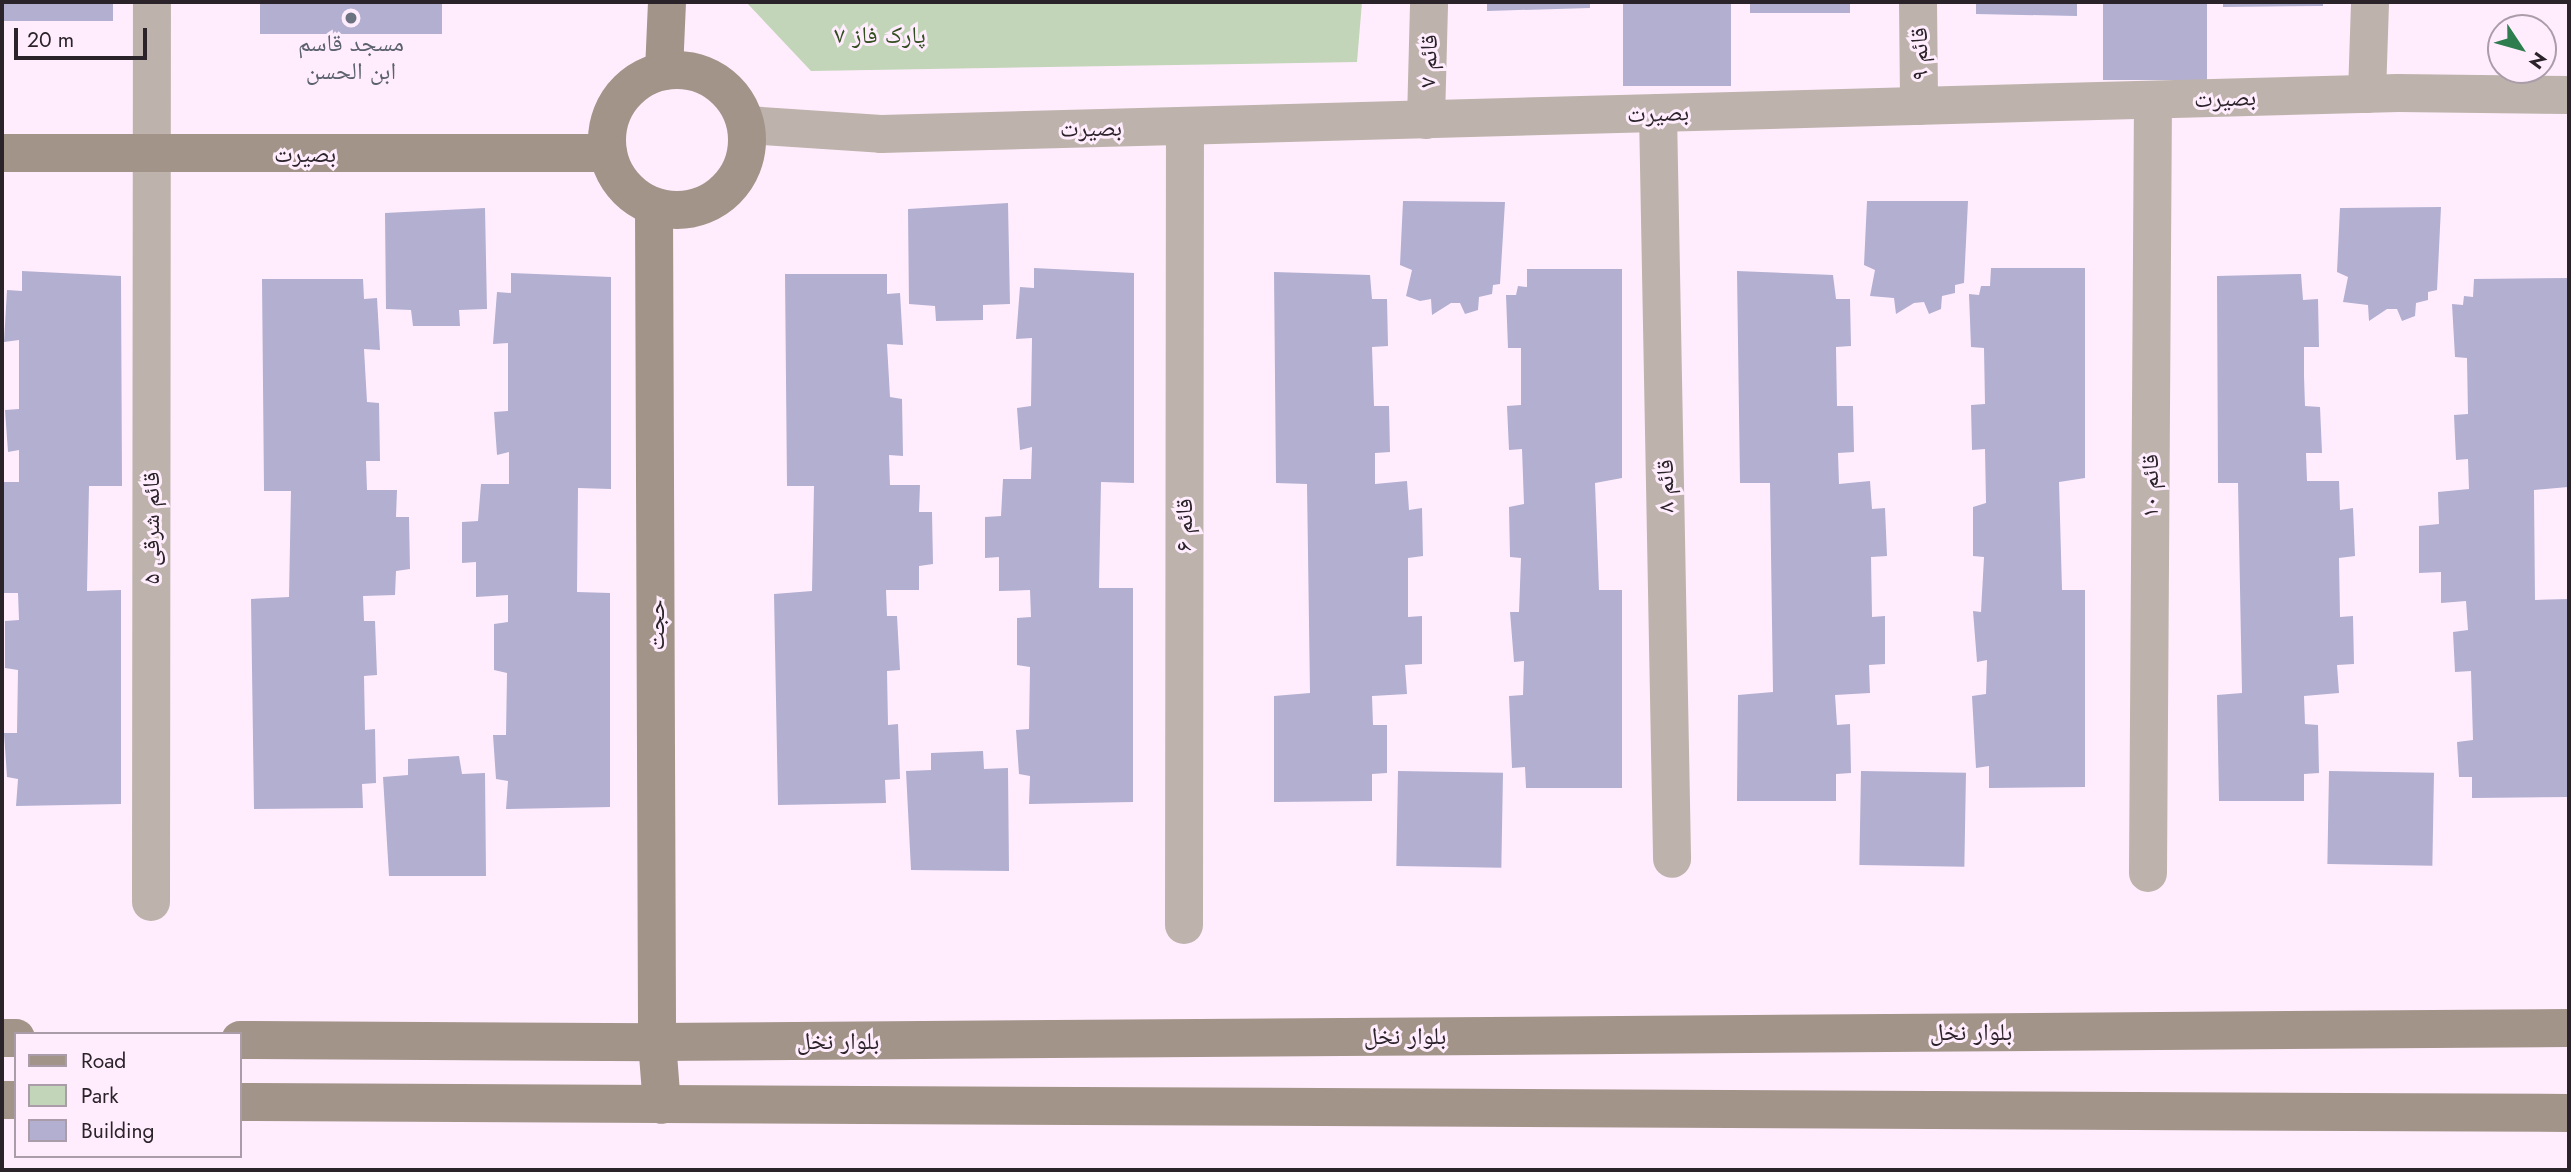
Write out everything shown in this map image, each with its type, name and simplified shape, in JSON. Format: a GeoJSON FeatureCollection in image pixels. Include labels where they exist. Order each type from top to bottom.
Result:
{"type":"FeatureCollection","features":[{"type":"Feature","properties":{"kind":"street","name":"قائم شرقی ۵"},"geometry":{"type":"LineString","coordinates":[[151,902],[152,2]]}},
{"type":"Feature","properties":{"kind":"street"},"geometry":{"type":"LineString","coordinates":[[664,71],[667,2]]}},
{"type":"Feature","properties":{"kind":"street","name":"قائم ۷"},"geometry":{"type":"LineString","coordinates":[[1426,120],[1429,2]]}},
{"type":"Feature","properties":{"kind":"street","name":"قائم ۹"},"geometry":{"type":"LineString","coordinates":[[1918,2],[1919,106]]}},
{"type":"Feature","properties":{"kind":"street"},"geometry":{"type":"LineString","coordinates":[[2367,94],[2370,2]]}},
{"type":"Feature","properties":{"kind":"street"},"geometry":{"type":"LineString","coordinates":[[686,70],[725,88],[739,105],[747,125],[745,157],[732,186],[696,209],[654,207],[624,187],[608,153],[614,110],[643,78],[664,71],[686,70]]}},
{"type":"Feature","properties":{"kind":"street","name":"بصیرت"},"geometry":{"type":"LineString","coordinates":[[747,125],[881,134],[2367,94],[2569,95]]}},
{"type":"Feature","properties":{"kind":"street","name":"قائم ۱۰"},"geometry":{"type":"LineString","coordinates":[[2148,873],[2153,100]]}},
{"type":"Feature","properties":{"kind":"street","name":"قائم ۸"},"geometry":{"type":"LineString","coordinates":[[1658,113],[1672,859]]}},
{"type":"Feature","properties":{"kind":"street","name":"قائم ۶"},"geometry":{"type":"LineString","coordinates":[[1184,925],[1185,126]]}},
{"type":"Feature","properties":{"kind":"street","name":"بصیرت"},"geometry":{"type":"LineString","coordinates":[[2,153],[608,153]]}},
{"type":"Feature","properties":{"kind":"street","name":"حجت"},"geometry":{"type":"LineString","coordinates":[[654,207],[657,1042],[662,1105]]}},
{"type":"Feature","properties":{"kind":"street","name":"بلوار نخل"},"geometry":{"type":"LineString","coordinates":[[242,1040],[657,1042],[2569,1028]]}},
{"type":"Feature","properties":{"kind":"street"},"geometry":{"type":"LineString","coordinates":[[242,1102],[2569,1113]]}},
{"type":"Feature","properties":{"kind":"green space","name":"پارک فاز ۷"},"geometry":{"type":"Polygon","coordinates":[[[746,2],[1362,2],[1357,62],[811,71],[746,2]]]}},
{"type":"Feature","properties":{"kind":"building"},"geometry":{"type":"Polygon","coordinates":[[[3,2],[113,2],[113,21],[3,21],[3,2]]]}},
{"type":"Feature","properties":{"kind":"building","name":"مسجد قاسم ابن الحسن"},"geometry":{"type":"Polygon","coordinates":[[[260,2],[442,2],[442,34],[260,34],[260,2]]]}},
{"type":"Feature","properties":{"kind":"building"},"geometry":{"type":"Polygon","coordinates":[[[1487,2],[1590,2],[1590,8],[1487,11],[1487,2]]]}},
{"type":"Feature","properties":{"kind":"building"},"geometry":{"type":"Polygon","coordinates":[[[1623,2],[1731,2],[1731,86],[1623,86],[1623,2]]]}},
{"type":"Feature","properties":{"kind":"building"},"geometry":{"type":"Polygon","coordinates":[[[1750,2],[1850,2],[1850,13],[1750,13],[1750,2]]]}},
{"type":"Feature","properties":{"kind":"building"},"geometry":{"type":"Polygon","coordinates":[[[1976,2],[2077,2],[2077,16],[1976,14],[1976,2]]]}},
{"type":"Feature","properties":{"kind":"building"},"geometry":{"type":"Polygon","coordinates":[[[2103,2],[2207,2],[2207,80],[2103,80],[2103,2]]]}},
{"type":"Feature","properties":{"kind":"building"},"geometry":{"type":"Polygon","coordinates":[[[2223,2],[2323,2],[2323,6],[2223,7],[2223,2]]]}},
{"type":"Feature","properties":{"kind":"building"},"geometry":{"type":"Polygon","coordinates":[[[1403,201],[1505,202],[1500,284],[1493,285],[1492,294],[1479,297],[1478,310],[1465,314],[1460,303],[1451,303],[1432,315],[1431,299],[1420,301],[1406,296],[1412,270],[1400,265],[1403,201]]]}},
{"type":"Feature","properties":{"kind":"building"},"geometry":{"type":"Polygon","coordinates":[[[1867,201],[1968,201],[1964,283],[1955,285],[1955,293],[1942,296],[1941,309],[1929,314],[1924,302],[1914,303],[1896,314],[1894,298],[1870,296],[1875,270],[1864,265],[1867,201]]]}},
{"type":"Feature","properties":{"kind":"building"},"geometry":{"type":"Polygon","coordinates":[[[1008,203],[1010,304],[983,305],[983,320],[936,321],[935,306],[909,304],[908,209],[1008,203]]]}},
{"type":"Feature","properties":{"kind":"building"},"geometry":{"type":"Polygon","coordinates":[[[2441,207],[2437,290],[2428,292],[2428,300],[2416,303],[2415,316],[2402,321],[2397,309],[2387,309],[2369,321],[2368,305],[2343,302],[2348,277],[2337,272],[2340,208],[2441,207]]]}},
{"type":"Feature","properties":{"kind":"building"},"geometry":{"type":"Polygon","coordinates":[[[485,208],[487,309],[459,310],[460,326],[413,326],[411,310],[386,309],[385,213],[485,208]]]}},
{"type":"Feature","properties":{"kind":"building"},"geometry":{"type":"Polygon","coordinates":[[[1034,268],[1134,273],[1134,483],[1101,482],[1099,588],[1133,588],[1133,802],[1029,804],[1030,776],[1019,774],[1016,730],[1029,729],[1030,667],[1017,665],[1017,618],[1031,617],[1030,590],[999,591],[999,557],[985,558],[985,517],[1001,516],[1003,479],[1031,479],[1032,447],[1020,450],[1017,408],[1031,406],[1032,338],[1016,339],[1020,287],[1034,288],[1034,268]]]}},
{"type":"Feature","properties":{"kind":"building"},"geometry":{"type":"Polygon","coordinates":[[[1991,268],[2085,268],[2085,478],[2059,482],[2062,590],[2085,590],[2085,787],[1989,788],[1989,766],[1976,768],[1972,696],[1986,694],[1987,660],[1977,662],[1973,611],[1981,612],[1984,557],[1973,556],[1973,507],[1986,503],[1985,449],[1972,450],[1971,405],[1985,404],[1984,348],[1971,347],[1969,294],[1979,295],[1981,286],[1990,286],[1991,268]]]}},
{"type":"Feature","properties":{"kind":"building"},"geometry":{"type":"Polygon","coordinates":[[[1527,269],[1622,269],[1622,478],[1595,483],[1599,590],[1622,590],[1622,788],[1526,788],[1525,767],[1512,768],[1509,696],[1523,695],[1524,661],[1514,662],[1510,612],[1519,612],[1521,558],[1510,557],[1509,507],[1524,504],[1522,449],[1509,450],[1507,406],[1521,405],[1521,348],[1508,348],[1506,295],[1516,295],[1518,286],[1527,287],[1527,269]]]}},
{"type":"Feature","properties":{"kind":"building"},"geometry":{"type":"Polygon","coordinates":[[[22,271],[121,276],[122,486],[89,486],[87,591],[121,590],[121,804],[16,806],[18,779],[7,777],[4,733],[17,733],[18,670],[5,668],[5,621],[19,620],[18,593],[2,593],[2,482],[19,482],[19,450],[8,452],[5,410],[19,409],[19,340],[4,342],[7,290],[22,291],[22,271]]]}},
{"type":"Feature","properties":{"kind":"building"},"geometry":{"type":"Polygon","coordinates":[[[1737,271],[1833,275],[1836,299],[1850,299],[1851,346],[1836,347],[1837,406],[1853,406],[1854,452],[1838,453],[1839,484],[1870,481],[1872,509],[1885,508],[1887,556],[1871,557],[1872,617],[1885,616],[1885,664],[1869,665],[1870,693],[1835,695],[1837,725],[1850,724],[1851,773],[1836,774],[1836,801],[1737,801],[1738,695],[1773,692],[1770,483],[1740,483],[1737,271]]]}},
{"type":"Feature","properties":{"kind":"building"},"geometry":{"type":"Polygon","coordinates":[[[1274,272],[1370,275],[1372,299],[1387,299],[1388,346],[1372,347],[1374,406],[1389,406],[1390,452],[1375,453],[1375,484],[1407,481],[1409,510],[1422,508],[1423,556],[1408,558],[1408,617],[1422,616],[1422,664],[1405,665],[1407,694],[1372,696],[1373,725],[1387,725],[1387,773],[1372,774],[1372,801],[1274,802],[1274,696],[1310,693],[1307,484],[1276,483],[1274,272]]]}},
{"type":"Feature","properties":{"kind":"building"},"geometry":{"type":"Polygon","coordinates":[[[511,273],[611,277],[611,489],[578,488],[577,592],[610,593],[610,807],[506,809],[508,781],[496,779],[493,735],[506,735],[507,673],[494,670],[494,624],[508,622],[508,595],[476,597],[476,562],[462,563],[462,522],[478,521],[481,484],[509,484],[509,452],[497,455],[494,412],[508,411],[508,343],[493,344],[497,292],[511,293],[511,273]]]}},
{"type":"Feature","properties":{"kind":"building"},"geometry":{"type":"Polygon","coordinates":[[[785,274],[887,274],[887,294],[900,293],[903,345],[887,344],[890,397],[902,399],[903,456],[889,455],[890,485],[920,485],[919,512],[932,512],[933,564],[919,566],[919,590],[886,590],[887,616],[897,616],[900,670],[887,671],[888,725],[898,724],[900,779],[885,780],[886,803],[778,805],[774,594],[812,591],[814,486],[787,486],[785,274]]]}},
{"type":"Feature","properties":{"kind":"building"},"geometry":{"type":"Polygon","coordinates":[[[2301,274],[2303,300],[2318,299],[2319,347],[2304,347],[2304,376],[2305,406],[2320,407],[2322,453],[2306,453],[2307,481],[2339,481],[2340,510],[2353,508],[2355,556],[2339,558],[2340,617],[2353,616],[2354,664],[2337,665],[2339,693],[2304,696],[2305,724],[2318,725],[2319,773],[2304,774],[2304,801],[2219,801],[2217,695],[2242,693],[2238,483],[2218,483],[2217,276],[2301,274]]]}},
{"type":"Feature","properties":{"kind":"building"},"geometry":{"type":"Polygon","coordinates":[[[2569,278],[2568,487],[2534,490],[2535,600],[2568,599],[2569,797],[2472,798],[2472,777],[2459,777],[2457,742],[2473,740],[2471,671],[2455,672],[2453,632],[2468,630],[2466,601],[2441,603],[2441,572],[2419,573],[2419,526],[2439,524],[2438,492],[2469,489],[2468,459],[2456,460],[2454,415],[2468,414],[2467,358],[2455,357],[2452,304],[2463,305],[2464,296],[2473,297],[2474,279],[2569,278]]]}},
{"type":"Feature","properties":{"kind":"building"},"geometry":{"type":"Polygon","coordinates":[[[262,279],[363,279],[364,299],[377,298],[380,350],[364,349],[367,402],[379,403],[380,461],[366,461],[367,490],[397,490],[396,517],[409,517],[410,569],[396,571],[395,595],[363,596],[364,621],[375,621],[377,675],[364,676],[365,730],[375,729],[376,783],[362,784],[363,808],[254,809],[251,599],[289,597],[291,491],[264,491],[262,279]]]}},
{"type":"Feature","properties":{"kind":"building"},"geometry":{"type":"Polygon","coordinates":[[[983,751],[984,769],[1008,768],[1009,871],[911,870],[906,771],[931,770],[931,753],[983,751]]]}},
{"type":"Feature","properties":{"kind":"building"},"geometry":{"type":"Polygon","coordinates":[[[459,756],[462,774],[485,773],[486,876],[389,876],[383,777],[408,775],[408,759],[459,756]]]}},
{"type":"Feature","properties":{"kind":"building"},"geometry":{"type":"Polygon","coordinates":[[[1398,771],[1503,773],[1501,868],[1396,866],[1398,771]]]}},
{"type":"Feature","properties":{"kind":"building"},"geometry":{"type":"Polygon","coordinates":[[[1861,771],[1966,773],[1964,867],[1859,865],[1861,771]]]}},
{"type":"Feature","properties":{"kind":"building"},"geometry":{"type":"Polygon","coordinates":[[[2329,771],[2434,773],[2432,866],[2327,864],[2329,771]]]}},
{"type":"Feature","properties":{"kind":"place","name":"مسجد قاسم ابن الحسن"},"geometry":{"type":"Point","coordinates":[351,18]}}]}
